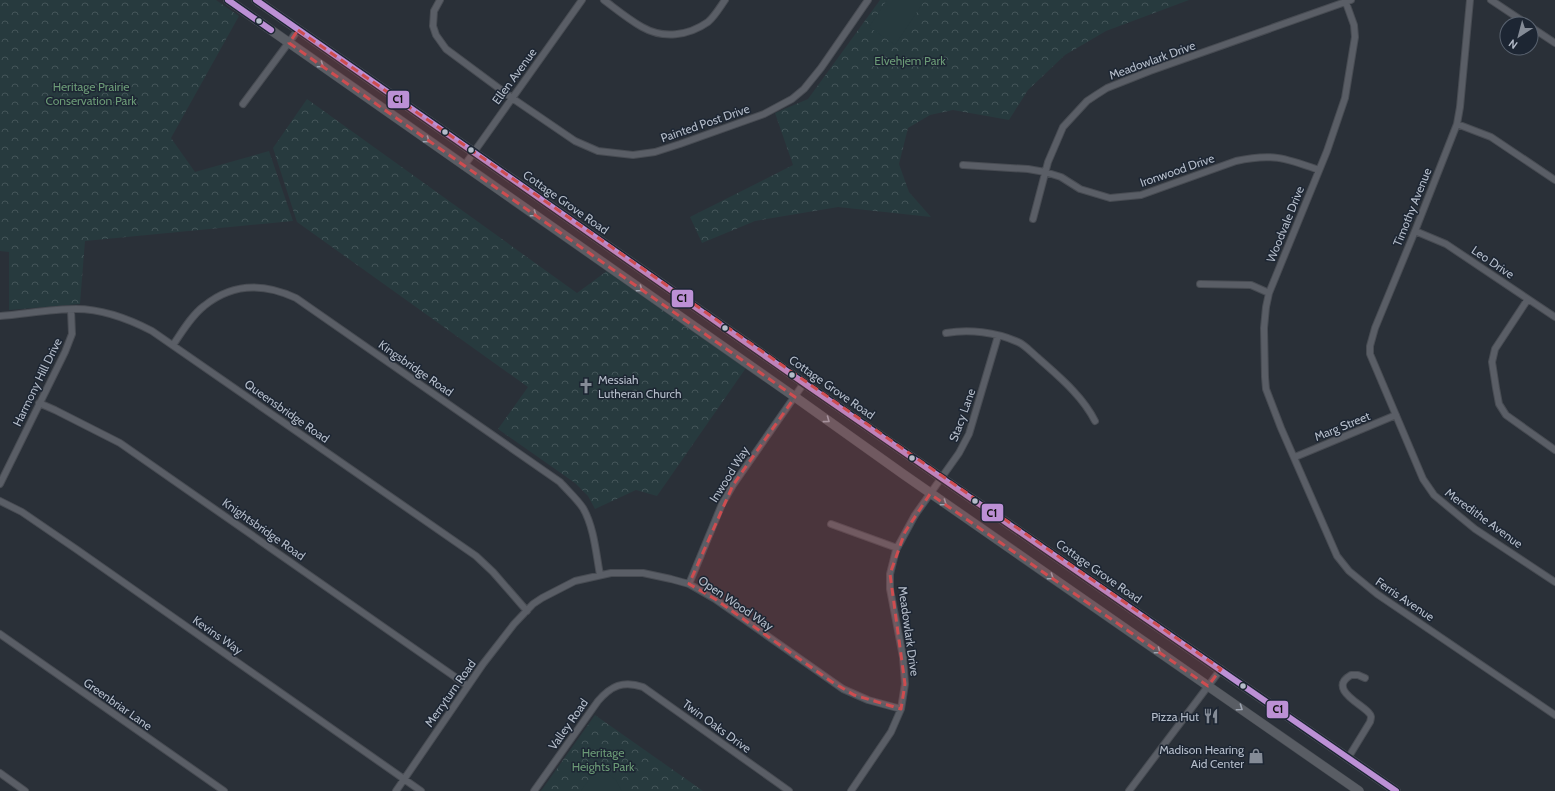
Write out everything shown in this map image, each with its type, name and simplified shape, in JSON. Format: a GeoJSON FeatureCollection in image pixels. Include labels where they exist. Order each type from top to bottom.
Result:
{"type":"FeatureCollection","features":[{"type":"Feature","properties":{"kind":"main road"},"geometry":{"type":"LineString","coordinates":[[228,0],[795,397],[930,494],[1359,791]]}},
{"type":"Feature","properties":{"kind":"main road","name":"Cottage Grove Road"},"geometry":{"type":"LineString","coordinates":[[256,0],[804,384],[1396,791]]}},
{"type":"Feature","properties":{"kind":"street","name":"Painted Post Drive"},"geometry":{"type":"LineString","coordinates":[[440,0],[434,11],[432,20],[434,30],[439,41],[446,49],[512,98],[575,141],[590,148],[633,155],[655,152],[764,114],[792,99],[804,89],[821,68],[868,0]]}},
{"type":"Feature","properties":{"kind":"street","name":"Ellen Avenue"},"geometry":{"type":"LineString","coordinates":[[464,166],[582,0]]}},
{"type":"Feature","properties":{"kind":"street"},"geometry":{"type":"LineString","coordinates":[[604,0],[643,28],[666,35],[688,32],[709,21],[725,0]]}},
{"type":"Feature","properties":{"kind":"street","name":"Timothy Avenue"},"geometry":{"type":"LineString","coordinates":[[1396,415],[1373,362],[1370,354],[1370,346],[1375,328],[1457,124],[1460,107],[1470,0]]}},
{"type":"Feature","properties":{"kind":"street"},"geometry":{"type":"LineString","coordinates":[[1491,0],[1515,16]]}},
{"type":"Feature","properties":{"kind":"street","name":"Woodvale Drive"},"geometry":{"type":"LineString","coordinates":[[1295,457],[1281,428],[1266,389],[1264,377],[1264,328],[1266,307],[1269,293],[1319,170],[1345,98],[1355,37],[1354,25],[1347,1]]}},
{"type":"Feature","properties":{"kind":"street","name":"Meadowlark Drive"},"geometry":{"type":"LineString","coordinates":[[1033,219],[1045,172],[1055,143],[1063,127],[1087,101],[1107,88],[1150,71],[1347,1]]}},
{"type":"Feature","properties":{"kind":"street"},"geometry":{"type":"LineString","coordinates":[[243,104],[298,30]]}},
{"type":"Feature","properties":{"kind":"street"},"geometry":{"type":"LineString","coordinates":[[1539,32],[1555,43]]}},
{"type":"Feature","properties":{"kind":"street"},"geometry":{"type":"LineString","coordinates":[[1457,124],[1491,137],[1555,180]]}},
{"type":"Feature","properties":{"kind":"street","name":"Ironwood Drive"},"geometry":{"type":"LineString","coordinates":[[963,165],[1028,169],[1045,172],[1061,177],[1080,189],[1110,198],[1141,194],[1236,161],[1250,158],[1283,158],[1319,170]]}},
{"type":"Feature","properties":{"kind":"street","name":"Leo Drive"},"geometry":{"type":"LineString","coordinates":[[1415,231],[1446,244],[1555,317]]}},
{"type":"Feature","properties":{"kind":"street"},"geometry":{"type":"LineString","coordinates":[[1200,284],[1251,285],[1269,293]]}},
{"type":"Feature","properties":{"kind":"street","name":"Kingsbridge Road"},"geometry":{"type":"LineString","coordinates":[[174,345],[186,327],[203,307],[226,292],[258,287],[276,290],[296,298],[560,482],[580,504],[589,521],[600,575]]}},
{"type":"Feature","properties":{"kind":"street"},"geometry":{"type":"LineString","coordinates":[[1528,299],[1495,349],[1492,362],[1496,388],[1499,404],[1506,415],[1555,450]]}},
{"type":"Feature","properties":{"kind":"street","name":"Queensbridge Road"},"geometry":{"type":"LineString","coordinates":[[0,316],[71,310],[91,310],[132,320],[152,331],[476,556],[493,572],[527,611]]}},
{"type":"Feature","properties":{"kind":"street","name":"Harmony Hill Drive"},"geometry":{"type":"LineString","coordinates":[[0,484],[65,352],[72,334],[71,310]]}},
{"type":"Feature","properties":{"kind":"street"},"geometry":{"type":"LineString","coordinates":[[946,333],[973,331],[1019,342],[1051,369],[1080,398],[1095,420]]}},
{"type":"Feature","properties":{"kind":"street","name":"Stacy Lane"},"geometry":{"type":"LineString","coordinates":[[930,494],[959,453],[969,434],[998,336]]}},
{"type":"Feature","properties":{"kind":"street","name":"Inwood Way"},"geometry":{"type":"LineString","coordinates":[[689,584],[722,504],[733,485],[804,384]]}},
{"type":"Feature","properties":{"kind":"street","name":"Knightsbridge Road"},"geometry":{"type":"LineString","coordinates":[[39,403],[120,443],[468,686]]}},
{"type":"Feature","properties":{"kind":"street","name":"Marg Street"},"geometry":{"type":"LineString","coordinates":[[1295,457],[1396,415]]}},
{"type":"Feature","properties":{"kind":"street","name":"Meredithe Avenue"},"geometry":{"type":"LineString","coordinates":[[1396,415],[1423,479],[1434,495],[1475,529],[1555,582]]}},
{"type":"Feature","properties":{"kind":"street","name":"Ferris Avenue"},"geometry":{"type":"LineString","coordinates":[[1295,457],[1337,556],[1349,571],[1377,594],[1555,715]]}},
{"type":"Feature","properties":{"kind":"street","name":"Meadowlark Drive"},"geometry":{"type":"LineString","coordinates":[[851,791],[891,732],[901,709],[905,684],[903,657],[895,619],[890,574],[897,548],[912,521],[930,494]]}},
{"type":"Feature","properties":{"kind":"street","name":"Kevins Way"},"geometry":{"type":"LineString","coordinates":[[0,501],[22,512],[76,549],[421,791]]}},
{"type":"Feature","properties":{"kind":"street"},"geometry":{"type":"LineString","coordinates":[[831,524],[897,548]]}},
{"type":"Feature","properties":{"kind":"street","name":"Open Wood Way"},"geometry":{"type":"LineString","coordinates":[[527,611],[542,598],[562,587],[575,581],[600,575],[627,572],[671,578],[689,584],[715,599],[843,689],[868,700],[901,709]]}},
{"type":"Feature","properties":{"kind":"street","name":"Merryturn Road"},"geometry":{"type":"LineString","coordinates":[[396,791],[468,686],[514,624],[527,611]]}},
{"type":"Feature","properties":{"kind":"street","name":"Greenbriar Lane"},"geometry":{"type":"LineString","coordinates":[[0,634],[224,791]]}},
{"type":"Feature","properties":{"kind":"street"},"geometry":{"type":"LineString","coordinates":[[1129,791],[1221,670]]}},
{"type":"Feature","properties":{"kind":"street"},"geometry":{"type":"LineString","coordinates":[[1348,758],[1370,722],[1371,717],[1369,712],[1346,695],[1343,686],[1351,675],[1358,675],[1365,678]]}},
{"type":"Feature","properties":{"kind":"street","name":"Valley Road"},"geometry":{"type":"LineString","coordinates":[[534,791],[607,690],[630,684]]}},
{"type":"Feature","properties":{"kind":"street","name":"Twin Oaks Drive"},"geometry":{"type":"LineString","coordinates":[[630,684],[643,687],[789,791]]}},
{"type":"Feature","properties":{"kind":"street"},"geometry":{"type":"LineString","coordinates":[[0,773],[25,791]]}},
{"type":"Feature","properties":{"kind":"highlighted area"},"geometry":{"type":"Polygon","coordinates":[[[298,30],[1221,669],[1208,686],[930,494],[905,532],[890,574],[905,684],[901,709],[854,695],[832,682],[715,599],[689,584],[733,485],[795,397],[289,43],[298,30]]]}},
{"type":"Feature","properties":{"kind":"green space","name":"Heritage Prairie Conservation Park"},"geometry":{"type":"Polygon","coordinates":[[[0,0],[216,0],[239,16],[171,138],[195,172],[269,151],[293,221],[85,241],[80,304],[9,310],[9,252],[0,251],[0,0]]]}},
{"type":"Feature","properties":{"kind":"green space","name":"Elvehjem Park"},"geometry":{"type":"Polygon","coordinates":[[[880,0],[1189,0],[1106,31],[1065,55],[1028,90],[1009,120],[953,110],[930,115],[908,128],[899,164],[909,192],[931,217],[838,207],[755,221],[702,243],[690,217],[793,165],[775,113],[808,99],[880,0]]]}},
{"type":"Feature","properties":{"kind":"green space"},"geometry":{"type":"Polygon","coordinates":[[[887,0],[925,0],[895,45],[869,27],[887,0]]]}},
{"type":"Feature","properties":{"kind":"green space"},"geometry":{"type":"Polygon","coordinates":[[[307,99],[577,293],[611,268],[748,365],[657,496],[636,490],[595,509],[588,496],[575,483],[498,429],[528,387],[297,222],[273,148],[307,99]]]}},
{"type":"Feature","properties":{"kind":"green space","name":"Heritage Heights Park"},"geometry":{"type":"Polygon","coordinates":[[[595,715],[703,791],[541,791],[595,715]]]}},
{"type":"Feature","properties":{"kind":"green space"},"geometry":{"type":"Polygon","coordinates":[[[598,766],[615,779],[622,791],[581,791],[598,766]]]}},
{"type":"Feature","properties":{"kind":"transit line","name":"C1"},"geometry":{"type":"LineString","coordinates":[[228,0],[271,30]]}},
{"type":"Feature","properties":{"kind":"transit line","name":"C1"},"geometry":{"type":"LineString","coordinates":[[256,0],[811,388],[1396,791]]}},
{"type":"Feature","properties":{"kind":"place","name":"Messiah Lutheran Church"},"geometry":{"type":"Point","coordinates":[586,386]}},
{"type":"Feature","properties":{"kind":"place","name":"Pizza Hut"},"geometry":{"type":"Point","coordinates":[1211,716]}},
{"type":"Feature","properties":{"kind":"place","name":"Madison Hearing Aid Center"},"geometry":{"type":"Point","coordinates":[1256,756]}}]}
